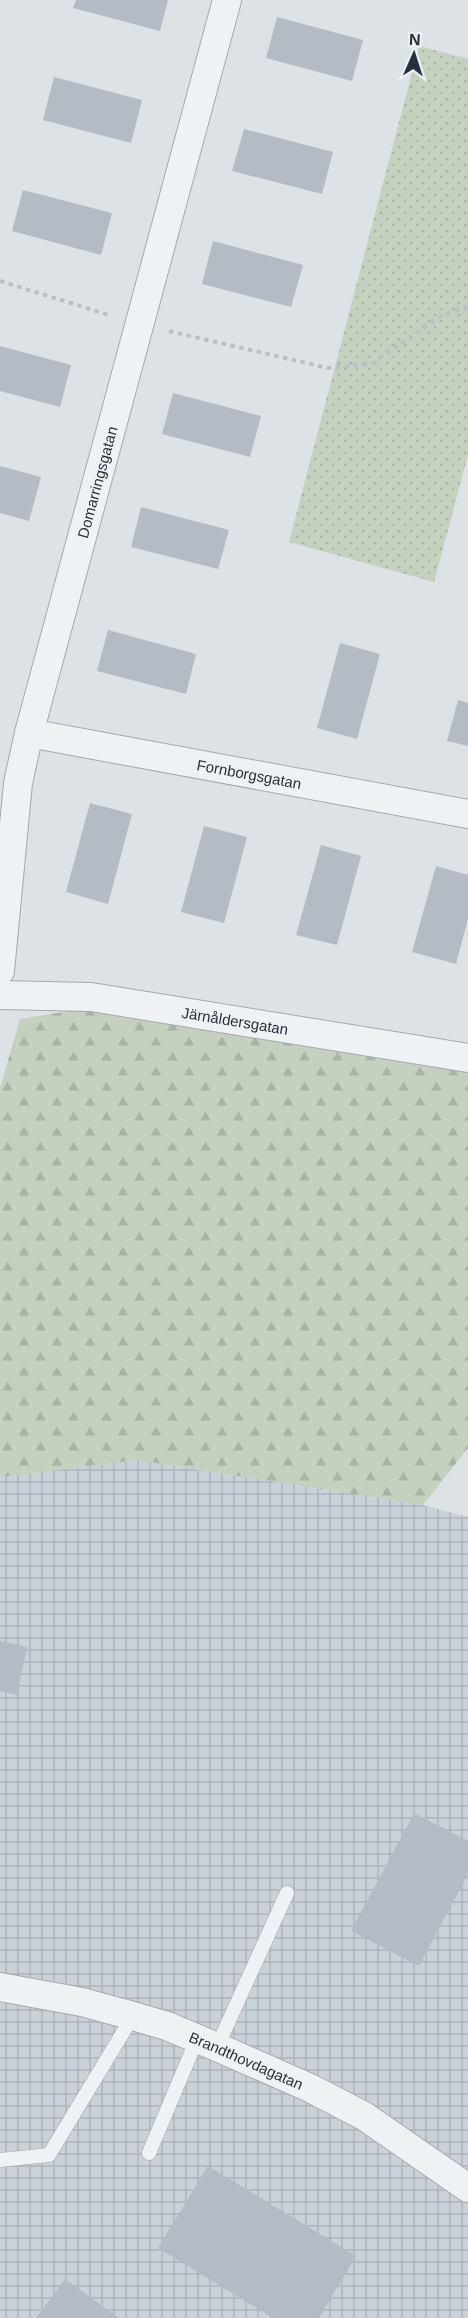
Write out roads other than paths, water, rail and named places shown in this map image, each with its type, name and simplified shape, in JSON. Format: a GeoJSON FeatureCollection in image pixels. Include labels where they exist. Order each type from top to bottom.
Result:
{"type":"FeatureCollection","features":[{"type":"Feature","properties":{"kind":"street","name":"Domarringsgatan"},"geometry":{"type":"LineString","coordinates":[[0,971],[18,783],[29,733],[227,0]]}},
{"type":"Feature","properties":{"kind":"street","name":"Fornborgsgatan"},"geometry":{"type":"LineString","coordinates":[[29,733],[468,814]]}},
{"type":"Feature","properties":{"kind":"street","name":"Järnåldersgatan"},"geometry":{"type":"LineString","coordinates":[[0,995],[103,999],[468,1058]]}},
{"type":"Feature","properties":{"kind":"street","name":"Brandthovdagatan"},"geometry":{"type":"LineString","coordinates":[[0,1986],[82,2002],[133,2016],[207,2043],[310,2088],[364,2116],[468,2188]]}},
{"type":"Feature","properties":{"kind":"lane"},"geometry":{"type":"LineString","coordinates":[[149,2153],[287,1893]]}},
{"type":"Feature","properties":{"kind":"lane"},"geometry":{"type":"LineString","coordinates":[[0,2160],[49,2155],[133,2016]]}}]}
